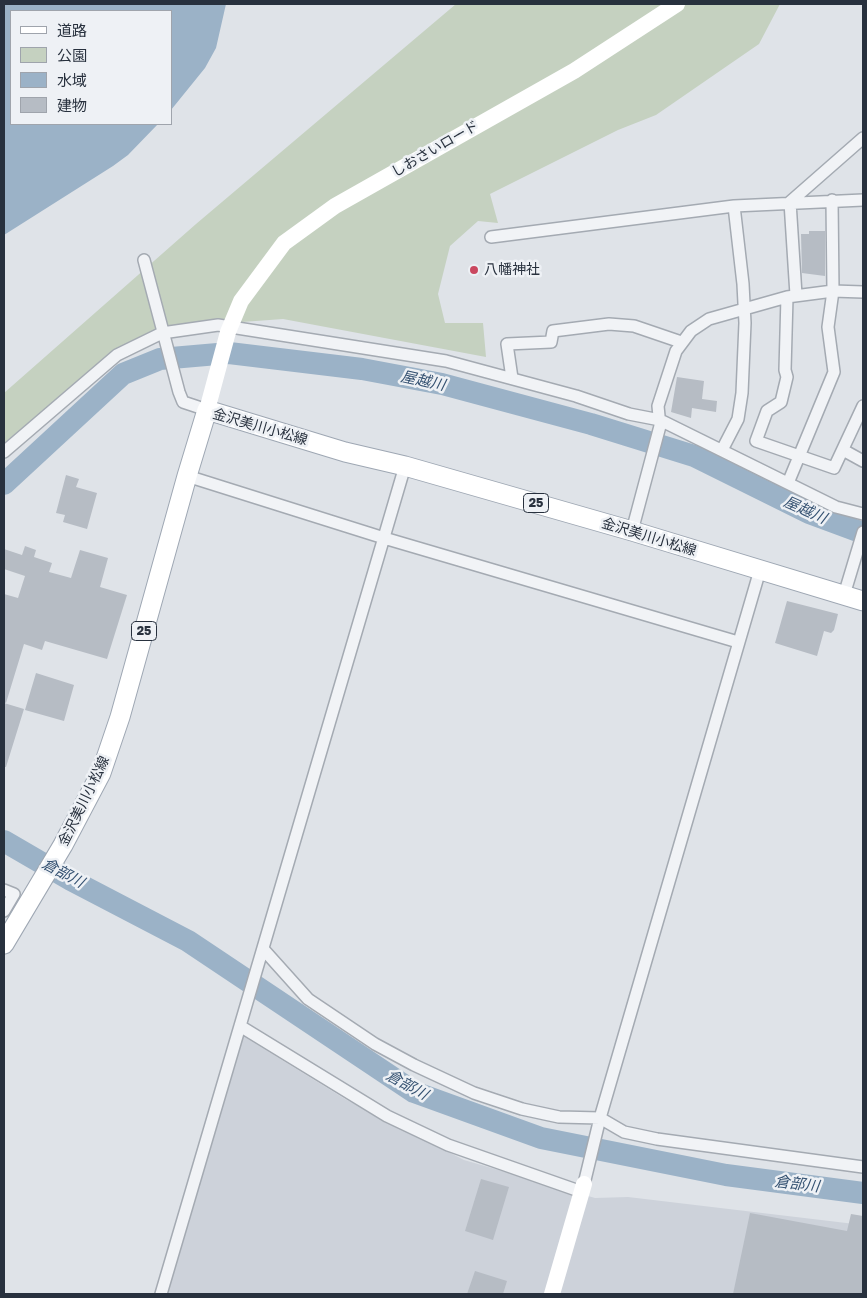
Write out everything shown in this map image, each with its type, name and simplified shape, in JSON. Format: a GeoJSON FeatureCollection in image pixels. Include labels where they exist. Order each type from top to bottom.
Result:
{"type":"FeatureCollection","features":[{"type":"Feature","properties":{"kind":"main road","name":"金沢美川小松線"},"geometry":{"type":"LineString","coordinates":[[5,941],[64,845],[100,773],[117,726],[207,410],[345,452],[405,466],[632,531],[863,601]]}},
{"type":"Feature","properties":{"kind":"street","name":"しおさいロード"},"geometry":{"type":"LineString","coordinates":[[207,410],[229,329],[241,301],[284,244],[299,231],[343,202],[574,71],[677,4]]}},
{"type":"Feature","properties":{"kind":"street"},"geometry":{"type":"LineString","coordinates":[[863,138],[790,202],[791,296],[785,370],[787,377],[781,402],[767,411],[756,441],[834,468],[863,406]]}},
{"type":"Feature","properties":{"kind":"street"},"geometry":{"type":"LineString","coordinates":[[788,483],[834,372],[828,327],[833,290],[832,200]]}},
{"type":"Feature","properties":{"kind":"street"},"geometry":{"type":"LineString","coordinates":[[491,237],[734,206],[863,200]]}},
{"type":"Feature","properties":{"kind":"street"},"geometry":{"type":"LineString","coordinates":[[722,450],[738,419],[742,393],[744,308],[734,206]]}},
{"type":"Feature","properties":{"kind":"street"},"geometry":{"type":"LineString","coordinates":[[144,260],[179,392],[184,402],[207,410]]}},
{"type":"Feature","properties":{"kind":"street"},"geometry":{"type":"LineString","coordinates":[[632,531],[660,423],[658,406],[681,342],[691,331],[709,319],[791,296],[833,290],[863,292]]}},
{"type":"Feature","properties":{"kind":"street"},"geometry":{"type":"LineString","coordinates":[[512,378],[507,344],[551,342],[554,331],[617,324],[634,326],[681,342]]}},
{"type":"Feature","properties":{"kind":"street"},"geometry":{"type":"LineString","coordinates":[[4,452],[117,355],[163,336],[218,325],[229,329],[446,361],[512,378],[660,423],[722,450],[836,507],[863,514]]}},
{"type":"Feature","properties":{"kind":"street"},"geometry":{"type":"LineString","coordinates":[[843,450],[863,461]]}},
{"type":"Feature","properties":{"kind":"street"},"geometry":{"type":"LineString","coordinates":[[161,1294],[240,1026],[264,953],[405,466]]}},
{"type":"Feature","properties":{"kind":"street"},"geometry":{"type":"LineString","coordinates":[[187,476],[384,538],[738,642]]}},
{"type":"Feature","properties":{"kind":"street"},"geometry":{"type":"LineString","coordinates":[[844,595],[863,532]]}},
{"type":"Feature","properties":{"kind":"street"},"geometry":{"type":"LineString","coordinates":[[552,1294],[583,1188],[599,1123],[760,570]]}},
{"type":"Feature","properties":{"kind":"street"},"geometry":{"type":"LineString","coordinates":[[4,890],[14,894],[4,911]]}},
{"type":"Feature","properties":{"kind":"street"},"geometry":{"type":"LineString","coordinates":[[264,953],[308,999],[375,1044],[414,1065],[474,1093],[522,1109],[599,1123],[624,1132],[657,1139],[863,1166]]}},
{"type":"Feature","properties":{"kind":"street"},"geometry":{"type":"LineString","coordinates":[[240,1026],[387,1116],[448,1145],[583,1188]]}},
{"type":"Feature","properties":{"kind":"shaded area"},"geometry":{"type":"Polygon","coordinates":[[[243,1036],[345,1099],[464,1160],[595,1198],[628,1197],[863,1225],[863,1294],[165,1294],[243,1036]]]}},
{"type":"Feature","properties":{"kind":"green space"},"geometry":{"type":"Polygon","coordinates":[[[456,4],[780,4],[759,44],[656,115],[618,130],[490,194],[498,223],[478,221],[450,246],[438,294],[445,323],[483,323],[486,357],[283,319],[174,327],[115,351],[4,443],[4,393],[196,224],[456,4]]]}},
{"type":"Feature","properties":{"kind":"water"},"geometry":{"type":"Polygon","coordinates":[[[4,4],[226,4],[216,48],[205,68],[172,109],[172,10],[10,10],[10,125],[157,125],[128,155],[113,166],[4,235],[4,4]]]}},
{"type":"Feature","properties":{"kind":"building"},"geometry":{"type":"Polygon","coordinates":[[[809,231],[825,231],[825,276],[802,273],[801,234],[809,234],[809,231]]]}},
{"type":"Feature","properties":{"kind":"building"},"geometry":{"type":"Polygon","coordinates":[[[677,377],[704,381],[702,399],[717,401],[716,412],[692,408],[691,418],[671,412],[677,377]]]}},
{"type":"Feature","properties":{"kind":"building"},"geometry":{"type":"Polygon","coordinates":[[[66,475],[79,479],[76,487],[97,493],[87,529],[63,522],[65,515],[56,513],[66,475]]]}},
{"type":"Feature","properties":{"kind":"building"},"geometry":{"type":"Polygon","coordinates":[[[25,546],[36,550],[34,557],[52,563],[49,572],[71,578],[80,550],[108,558],[100,587],[127,595],[107,659],[45,641],[42,650],[24,644],[6,703],[4,702],[4,594],[18,598],[25,576],[4,569],[4,549],[22,555],[25,546]]]}},
{"type":"Feature","properties":{"kind":"building"},"geometry":{"type":"Polygon","coordinates":[[[787,601],[838,614],[834,630],[831,633],[824,631],[817,656],[775,643],[787,601]]]}},
{"type":"Feature","properties":{"kind":"building"},"geometry":{"type":"Polygon","coordinates":[[[36,673],[74,685],[64,721],[25,710],[36,673]]]}},
{"type":"Feature","properties":{"kind":"building"},"geometry":{"type":"Polygon","coordinates":[[[4,703],[24,709],[6,767],[4,767],[4,703]]]}},
{"type":"Feature","properties":{"kind":"building"},"geometry":{"type":"Polygon","coordinates":[[[481,1179],[509,1187],[493,1240],[465,1231],[481,1179]]]}},
{"type":"Feature","properties":{"kind":"building"},"geometry":{"type":"Polygon","coordinates":[[[750,1213],[847,1231],[851,1214],[863,1216],[863,1294],[733,1294],[750,1213]]]}},
{"type":"Feature","properties":{"kind":"building"},"geometry":{"type":"Polygon","coordinates":[[[475,1271],[507,1281],[503,1294],[467,1294],[475,1271]]]}},
{"type":"Feature","properties":{"kind":"waterway","name":"屋越川"},"geometry":{"type":"LineString","coordinates":[[4,484],[123,374],[160,359],[229,353],[362,369],[442,384],[591,424],[694,456],[809,513],[863,533]]}},
{"type":"Feature","properties":{"kind":"waterway","name":"倉部川"},"geometry":{"type":"LineString","coordinates":[[4,841],[71,880],[188,941],[414,1092],[541,1138],[726,1175],[863,1193]]}},
{"type":"Feature","properties":{"kind":"place","name":"八幡神社"},"geometry":{"type":"Point","coordinates":[474,270]}}]}
